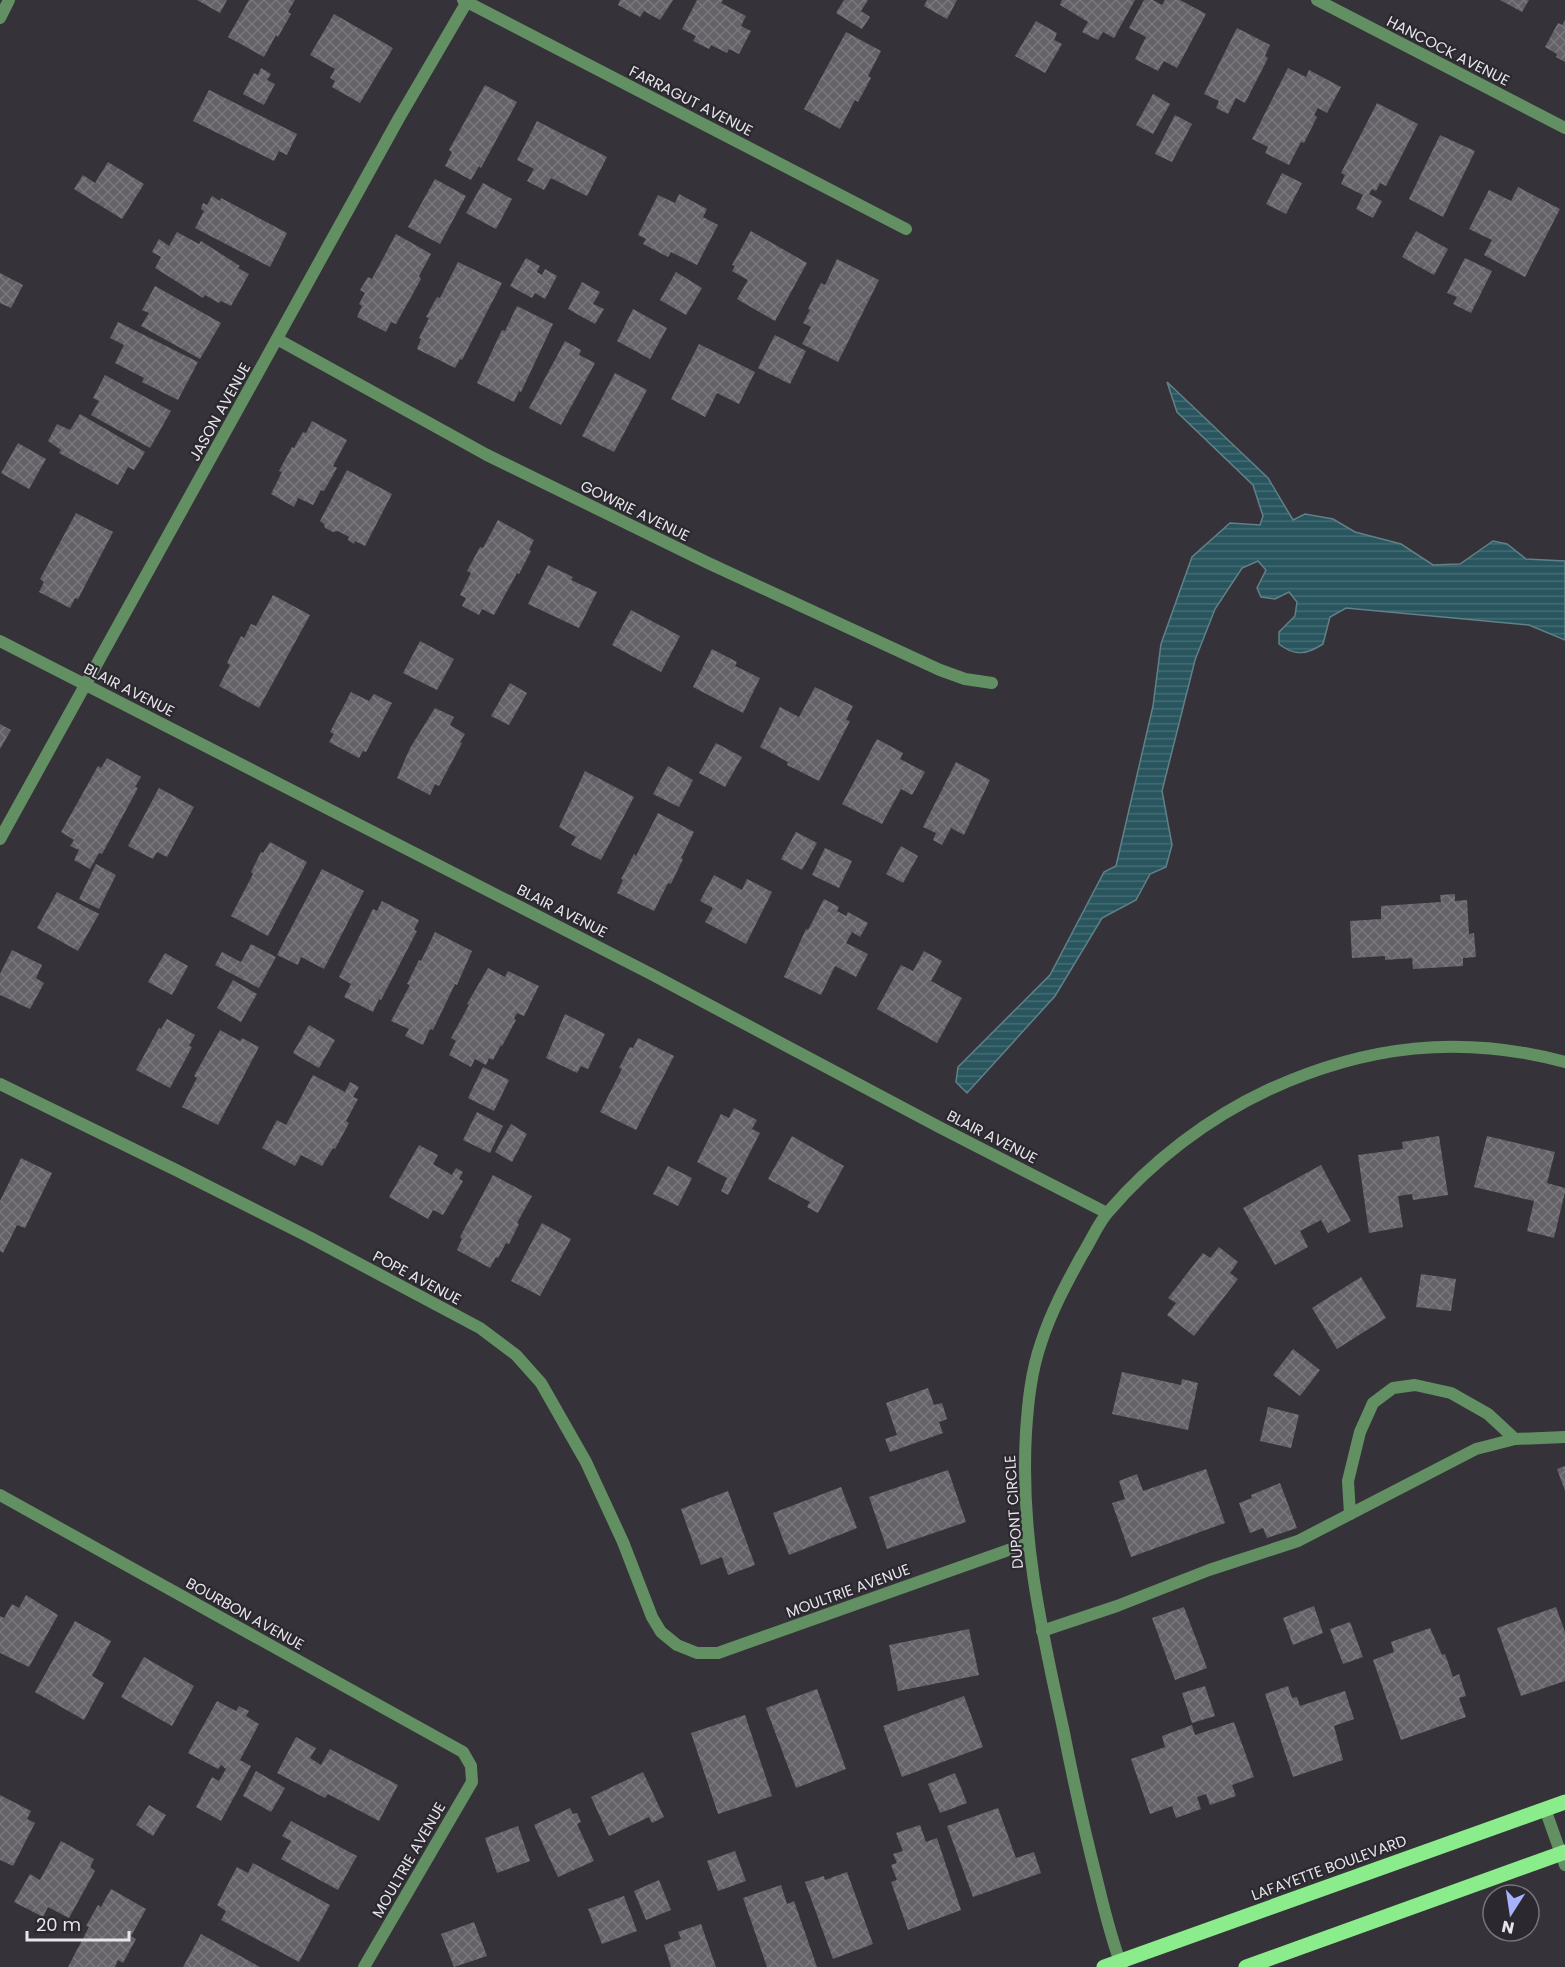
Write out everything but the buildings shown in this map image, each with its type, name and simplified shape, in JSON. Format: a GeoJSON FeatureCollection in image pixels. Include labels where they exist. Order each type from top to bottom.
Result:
{"type":"FeatureCollection","features":[{"type":"Feature","properties":{"kind":"main road","name":"LAFAYETTE BOULEVARD"},"geometry":{"type":"LineString","coordinates":[[1104,1967],[1121,1964],[1565,1802]]}},
{"type":"Feature","properties":{"kind":"main road"},"geometry":{"type":"LineString","coordinates":[[1246,1967],[1564,1857]]}},
{"type":"Feature","properties":{"kind":"street"},"geometry":{"type":"LineString","coordinates":[[0,18],[9,0]]}},
{"type":"Feature","properties":{"kind":"street","name":"HANCOCK AVENUE"},"geometry":{"type":"LineString","coordinates":[[1317,0],[1565,128]]}},
{"type":"Feature","properties":{"kind":"street","name":"FARRAGUT AVENUE"},"geometry":{"type":"LineString","coordinates":[[466,1],[906,229]]}},
{"type":"Feature","properties":{"kind":"street","name":"JASON AVENUE"},"geometry":{"type":"LineString","coordinates":[[0,839],[466,1]]}},
{"type":"Feature","properties":{"kind":"street","name":"GOWRIE AVENUE"},"geometry":{"type":"LineString","coordinates":[[277,339],[487,455],[705,562],[940,670],[965,679],[992,683]]}},
{"type":"Feature","properties":{"kind":"street","name":"BLAIR AVENUE"},"geometry":{"type":"LineString","coordinates":[[0,641],[651,974],[940,1128],[1107,1213]]}},
{"type":"Feature","properties":{"kind":"street","name":"DUPONT CIRCLE"},"geometry":{"type":"LineString","coordinates":[[1121,1964],[1107,1920],[1086,1836],[1042,1630],[1028,1543],[1024,1468],[1028,1395],[1040,1344],[1059,1296],[1107,1213],[1152,1167],[1204,1126],[1249,1099],[1294,1078],[1355,1058],[1404,1048],[1464,1046],[1537,1054],[1565,1062]]}},
{"type":"Feature","properties":{"kind":"street","name":"POPE AVENUE"},"geometry":{"type":"LineString","coordinates":[[0,1084],[309,1237],[480,1328],[516,1355],[541,1383],[586,1462],[623,1542],[652,1617],[661,1632],[677,1646]]}},
{"type":"Feature","properties":{"kind":"street"},"geometry":{"type":"LineString","coordinates":[[1350,1514],[1348,1481],[1360,1431],[1373,1403],[1393,1388],[1415,1385],[1452,1393],[1488,1414],[1515,1439]]}},
{"type":"Feature","properties":{"kind":"street"},"geometry":{"type":"LineString","coordinates":[[1042,1630],[1117,1606],[1209,1570],[1298,1540],[1476,1449],[1515,1439],[1565,1437]]}},
{"type":"Feature","properties":{"kind":"street","name":"BOURBON AVENUE"},"geometry":{"type":"LineString","coordinates":[[0,1495],[463,1752],[471,1766]]}},
{"type":"Feature","properties":{"kind":"street","name":"MOULTRIE AVENUE"},"geometry":{"type":"LineString","coordinates":[[677,1646],[697,1653],[718,1653],[1028,1543]]}},
{"type":"Feature","properties":{"kind":"street","name":"MOULTRIE AVENUE"},"geometry":{"type":"LineString","coordinates":[[364,1967],[471,1782],[471,1766]]}},
{"type":"Feature","properties":{"kind":"street"},"geometry":{"type":"LineString","coordinates":[[1545,1809],[1564,1857]]}},
{"type":"Feature","properties":{"kind":"water"},"geometry":{"type":"Polygon","coordinates":[[[1167,382],[1268,478],[1293,520],[1305,514],[1333,519],[1355,532],[1401,544],[1433,565],[1460,564],[1493,541],[1507,544],[1526,559],[1565,561],[1565,640],[1529,625],[1346,608],[1330,617],[1323,644],[1306,652],[1290,651],[1279,644],[1279,632],[1295,616],[1297,602],[1289,592],[1275,599],[1261,597],[1257,588],[1266,570],[1258,561],[1242,568],[1215,609],[1195,660],[1162,791],[1172,845],[1166,867],[1150,874],[1136,900],[1102,918],[1055,996],[967,1093],[956,1082],[958,1067],[1050,975],[1104,872],[1116,866],[1153,706],[1161,644],[1192,557],[1230,523],[1260,525],[1263,516],[1253,485],[1177,412],[1167,382]]]}}]}
